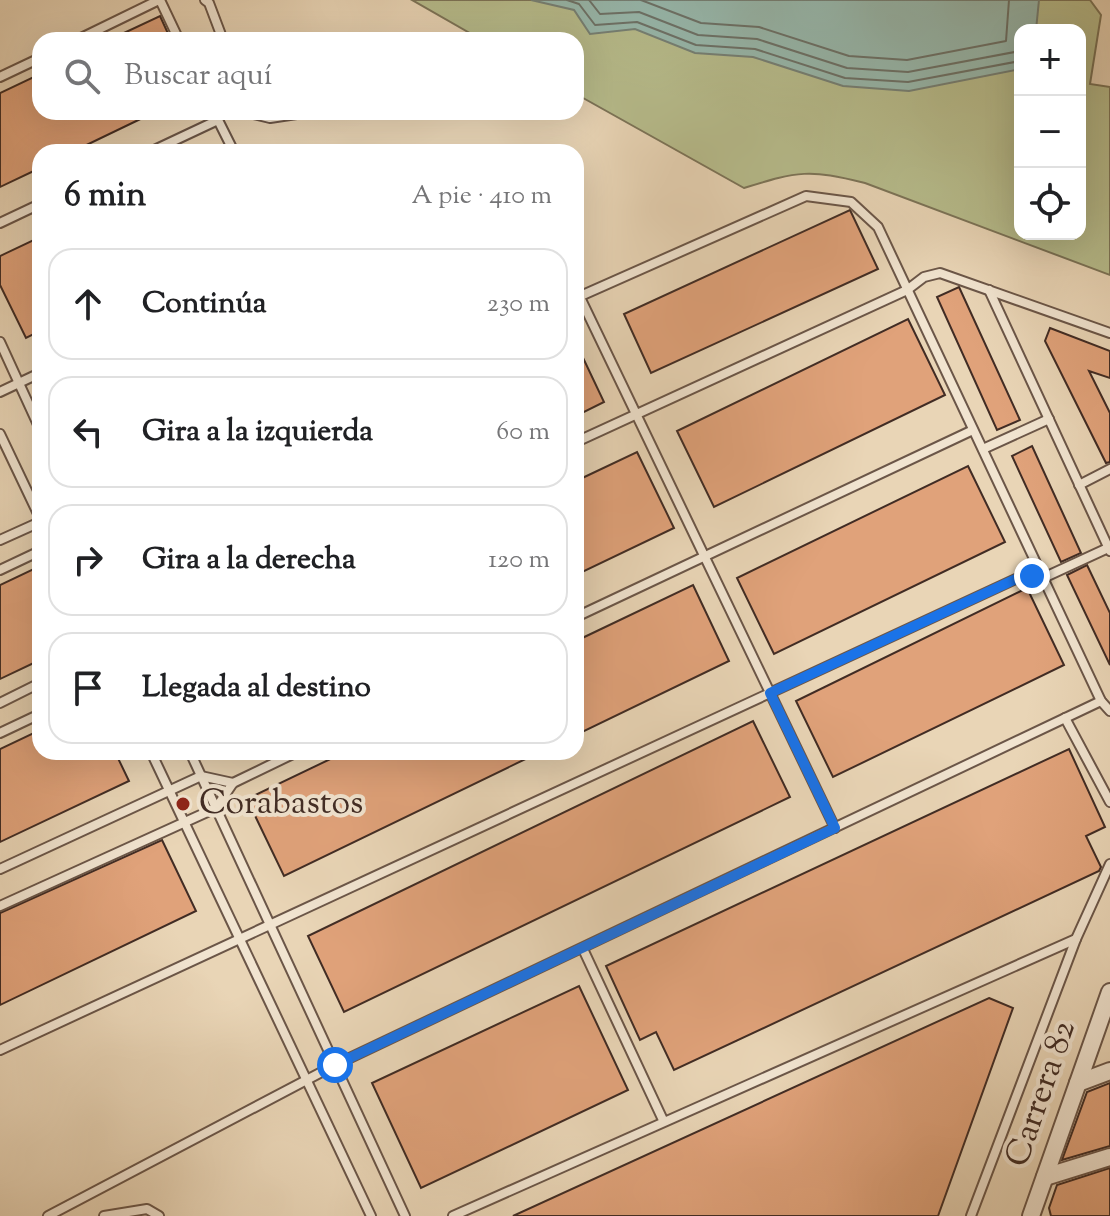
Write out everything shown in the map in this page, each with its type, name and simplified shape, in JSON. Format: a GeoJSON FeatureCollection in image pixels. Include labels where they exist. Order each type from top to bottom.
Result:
{"type":"FeatureCollection","features":[{"type":"Feature","properties":{"kind":"street","name":"Carrera 82"},"geometry":{"type":"LineString","coordinates":[[1031,1216],[1110,992]]}},
{"type":"Feature","properties":{"kind":"street"},"geometry":{"type":"LineString","coordinates":[[1078,1083],[1110,1071]]}},
{"type":"Feature","properties":{"kind":"street"},"geometry":{"type":"LineString","coordinates":[[1045,1177],[1110,1157]]}},
{"type":"Feature","properties":{"kind":"lane"},"geometry":{"type":"LineString","coordinates":[[94,32],[160,0],[175,32]]}},
{"type":"Feature","properties":{"kind":"lane"},"geometry":{"type":"LineString","coordinates":[[205,0],[220,32]]}},
{"type":"Feature","properties":{"kind":"lane"},"geometry":{"type":"LineString","coordinates":[[0,77],[32,62]]}},
{"type":"Feature","properties":{"kind":"lane"},"geometry":{"type":"LineString","coordinates":[[165,144],[209,120]]}},
{"type":"Feature","properties":{"kind":"lane"},"geometry":{"type":"LineString","coordinates":[[220,120],[231,144]]}},
{"type":"Feature","properties":{"kind":"lane"},"geometry":{"type":"LineString","coordinates":[[584,291],[806,196],[851,202],[878,227],[1101,701],[1110,711]]}},
{"type":"Feature","properties":{"kind":"lane"},"geometry":{"type":"LineString","coordinates":[[0,223],[32,208]]}},
{"type":"Feature","properties":{"kind":"lane"},"geometry":{"type":"LineString","coordinates":[[584,438],[907,290],[924,277],[940,273],[1110,333]]}},
{"type":"Feature","properties":{"kind":"lane"},"geometry":{"type":"LineString","coordinates":[[0,1050],[1018,578],[1043,578],[1109,550],[989,290]]}},
{"type":"Feature","properties":{"kind":"lane"},"geometry":{"type":"LineString","coordinates":[[584,308],[835,828]]}},
{"type":"Feature","properties":{"kind":"lane"},"geometry":{"type":"LineString","coordinates":[[0,342],[32,411]]}},
{"type":"Feature","properties":{"kind":"lane"},"geometry":{"type":"LineString","coordinates":[[0,392],[32,377]]}},
{"type":"Feature","properties":{"kind":"lane"},"geometry":{"type":"LineString","coordinates":[[983,449],[1049,419]]}},
{"type":"Feature","properties":{"kind":"lane"},"geometry":{"type":"LineString","coordinates":[[584,613],[973,430]]}},
{"type":"Feature","properties":{"kind":"lane"},"geometry":{"type":"LineString","coordinates":[[0,434],[32,503]]}},
{"type":"Feature","properties":{"kind":"lane"},"geometry":{"type":"LineString","coordinates":[[1079,485],[1110,469]]}},
{"type":"Feature","properties":{"kind":"lane"},"geometry":{"type":"LineString","coordinates":[[0,540],[32,524]]}},
{"type":"Feature","properties":{"kind":"lane"},"geometry":{"type":"LineString","coordinates":[[0,570],[32,555]]}},
{"type":"Feature","properties":{"kind":"lane"},"geometry":{"type":"LineString","coordinates":[[0,703],[32,687]]}},
{"type":"Feature","properties":{"kind":"lane"},"geometry":{"type":"LineString","coordinates":[[48,1216],[335,1065],[1101,701]]}},
{"type":"Feature","properties":{"kind":"lane"},"geometry":{"type":"LineString","coordinates":[[0,733],[32,718]]}},
{"type":"Feature","properties":{"kind":"lane"},"geometry":{"type":"LineString","coordinates":[[1065,718],[1110,802]]}},
{"type":"Feature","properties":{"kind":"lane"},"geometry":{"type":"LineString","coordinates":[[155,760],[371,1216]]}},
{"type":"Feature","properties":{"kind":"lane"},"geometry":{"type":"LineString","coordinates":[[194,760],[405,1216]]}},
{"type":"Feature","properties":{"kind":"lane"},"geometry":{"type":"LineString","coordinates":[[0,906],[216,808],[233,783],[280,760]]}},
{"type":"Feature","properties":{"kind":"lane"},"geometry":{"type":"LineString","coordinates":[[0,869],[201,776],[233,783]]}},
{"type":"Feature","properties":{"kind":"lane"},"geometry":{"type":"LineString","coordinates":[[971,1216],[1076,939],[1110,864]]}},
{"type":"Feature","properties":{"kind":"lane"},"geometry":{"type":"LineString","coordinates":[[453,1216],[663,1120],[1076,939]]}},
{"type":"Feature","properties":{"kind":"lane"},"geometry":{"type":"LineString","coordinates":[[583,949],[663,1120]]}},
{"type":"Feature","properties":{"kind":"lane"},"geometry":{"type":"LineString","coordinates":[[104,1216],[147,1209],[159,1216]]}},
{"type":"Feature","properties":{"kind":"green space"},"geometry":{"type":"Polygon","coordinates":[[[412,0],[1090,0],[1101,15],[1090,84],[1110,87],[1110,275],[1017,240],[1086,240],[1086,24],[1014,24],[1014,239],[865,183],[817,174],[778,178],[744,188],[584,98],[584,32],[468,32],[412,0]]]}},
{"type":"Feature","properties":{"kind":"water"},"geometry":{"type":"Polygon","coordinates":[[[531,0],[1039,0],[1037,24],[1014,24],[1014,70],[909,91],[843,86],[753,57],[695,53],[635,29],[590,34],[574,10],[531,0]]]}},
{"type":"Feature","properties":{"kind":"building"},"geometry":{"type":"Polygon","coordinates":[[[160,16],[167,32],[126,32],[160,16]]]}},
{"type":"Feature","properties":{"kind":"building"},"geometry":{"type":"Polygon","coordinates":[[[32,78],[32,120],[138,120],[89,144],[32,144],[32,172],[0,187],[0,93],[32,78]]]}},
{"type":"Feature","properties":{"kind":"building"},"geometry":{"type":"Polygon","coordinates":[[[850,210],[878,269],[651,373],[624,314],[850,210]]]}},
{"type":"Feature","properties":{"kind":"building"},"geometry":{"type":"Polygon","coordinates":[[[32,241],[32,335],[26,338],[0,285],[0,256],[32,241]]]}},
{"type":"Feature","properties":{"kind":"building"},"geometry":{"type":"Polygon","coordinates":[[[959,287],[1020,420],[997,430],[937,297],[959,287]]]}},
{"type":"Feature","properties":{"kind":"building"},"geometry":{"type":"Polygon","coordinates":[[[908,319],[945,395],[714,507],[677,431],[908,319]]]}},
{"type":"Feature","properties":{"kind":"building"},"geometry":{"type":"Polygon","coordinates":[[[1050,328],[1110,351],[1110,378],[1089,371],[1110,413],[1110,462],[1106,463],[1045,341],[1050,328]]]}},
{"type":"Feature","properties":{"kind":"building"},"geometry":{"type":"Polygon","coordinates":[[[584,360],[604,402],[584,412],[584,360]]]}},
{"type":"Feature","properties":{"kind":"building"},"geometry":{"type":"Polygon","coordinates":[[[1032,446],[1081,553],[1061,562],[1012,456],[1032,446]]]}},
{"type":"Feature","properties":{"kind":"building"},"geometry":{"type":"Polygon","coordinates":[[[637,452],[674,528],[584,571],[584,477],[637,452]]]}},
{"type":"Feature","properties":{"kind":"building"},"geometry":{"type":"Polygon","coordinates":[[[968,466],[1005,542],[774,654],[737,578],[968,466]]]}},
{"type":"Feature","properties":{"kind":"building"},"geometry":{"type":"Polygon","coordinates":[[[1087,565],[1110,613],[1110,665],[1067,575],[1087,565]]]}},
{"type":"Feature","properties":{"kind":"building"},"geometry":{"type":"Polygon","coordinates":[[[32,570],[32,664],[0,679],[0,585],[32,570]]]}},
{"type":"Feature","properties":{"kind":"building"},"geometry":{"type":"Polygon","coordinates":[[[693,585],[729,661],[584,731],[584,637],[693,585]]]}},
{"type":"Feature","properties":{"kind":"building"},"geometry":{"type":"Polygon","coordinates":[[[1027,588],[1064,665],[833,777],[796,701],[1027,588]]]}},
{"type":"Feature","properties":{"kind":"building"},"geometry":{"type":"Polygon","coordinates":[[[753,721],[790,797],[344,1012],[308,936],[753,721]]]}},
{"type":"Feature","properties":{"kind":"building"},"geometry":{"type":"Polygon","coordinates":[[[32,734],[32,760],[119,760],[129,781],[0,842],[0,749],[32,734]]]}},
{"type":"Feature","properties":{"kind":"building"},"geometry":{"type":"Polygon","coordinates":[[[1069,749],[1105,827],[1086,836],[1101,867],[1099,871],[674,1070],[656,1032],[640,1040],[606,966],[1069,749]]]}},
{"type":"Feature","properties":{"kind":"building"},"geometry":{"type":"Polygon","coordinates":[[[328,760],[523,760],[284,876],[247,799],[328,760]]]}},
{"type":"Feature","properties":{"kind":"building"},"geometry":{"type":"Polygon","coordinates":[[[162,840],[196,911],[0,1005],[0,913],[162,840]]]}},
{"type":"Feature","properties":{"kind":"building"},"geometry":{"type":"Polygon","coordinates":[[[579,986],[628,1090],[421,1188],[372,1083],[579,986]]]}},
{"type":"Feature","properties":{"kind":"building"},"geometry":{"type":"Polygon","coordinates":[[[989,998],[1013,1008],[938,1216],[513,1216],[989,998]]]}},
{"type":"Feature","properties":{"kind":"building"},"geometry":{"type":"Polygon","coordinates":[[[1110,1083],[1110,1146],[1062,1160],[1087,1092],[1110,1083]]]}},
{"type":"Feature","properties":{"kind":"building"},"geometry":{"type":"Polygon","coordinates":[[[1110,1168],[1110,1216],[1051,1216],[1049,1208],[1057,1185],[1110,1168]]]}},
{"type":"Feature","properties":{"kind":"place","name":"Corabastos"},"geometry":{"type":"Point","coordinates":[183,804]}},
{"type":"Feature","properties":{"kind":"route"},"geometry":{"type":"LineString","coordinates":[[335,1065],[835,828],[770,693],[1018,578],[1032,576]]}}]}
